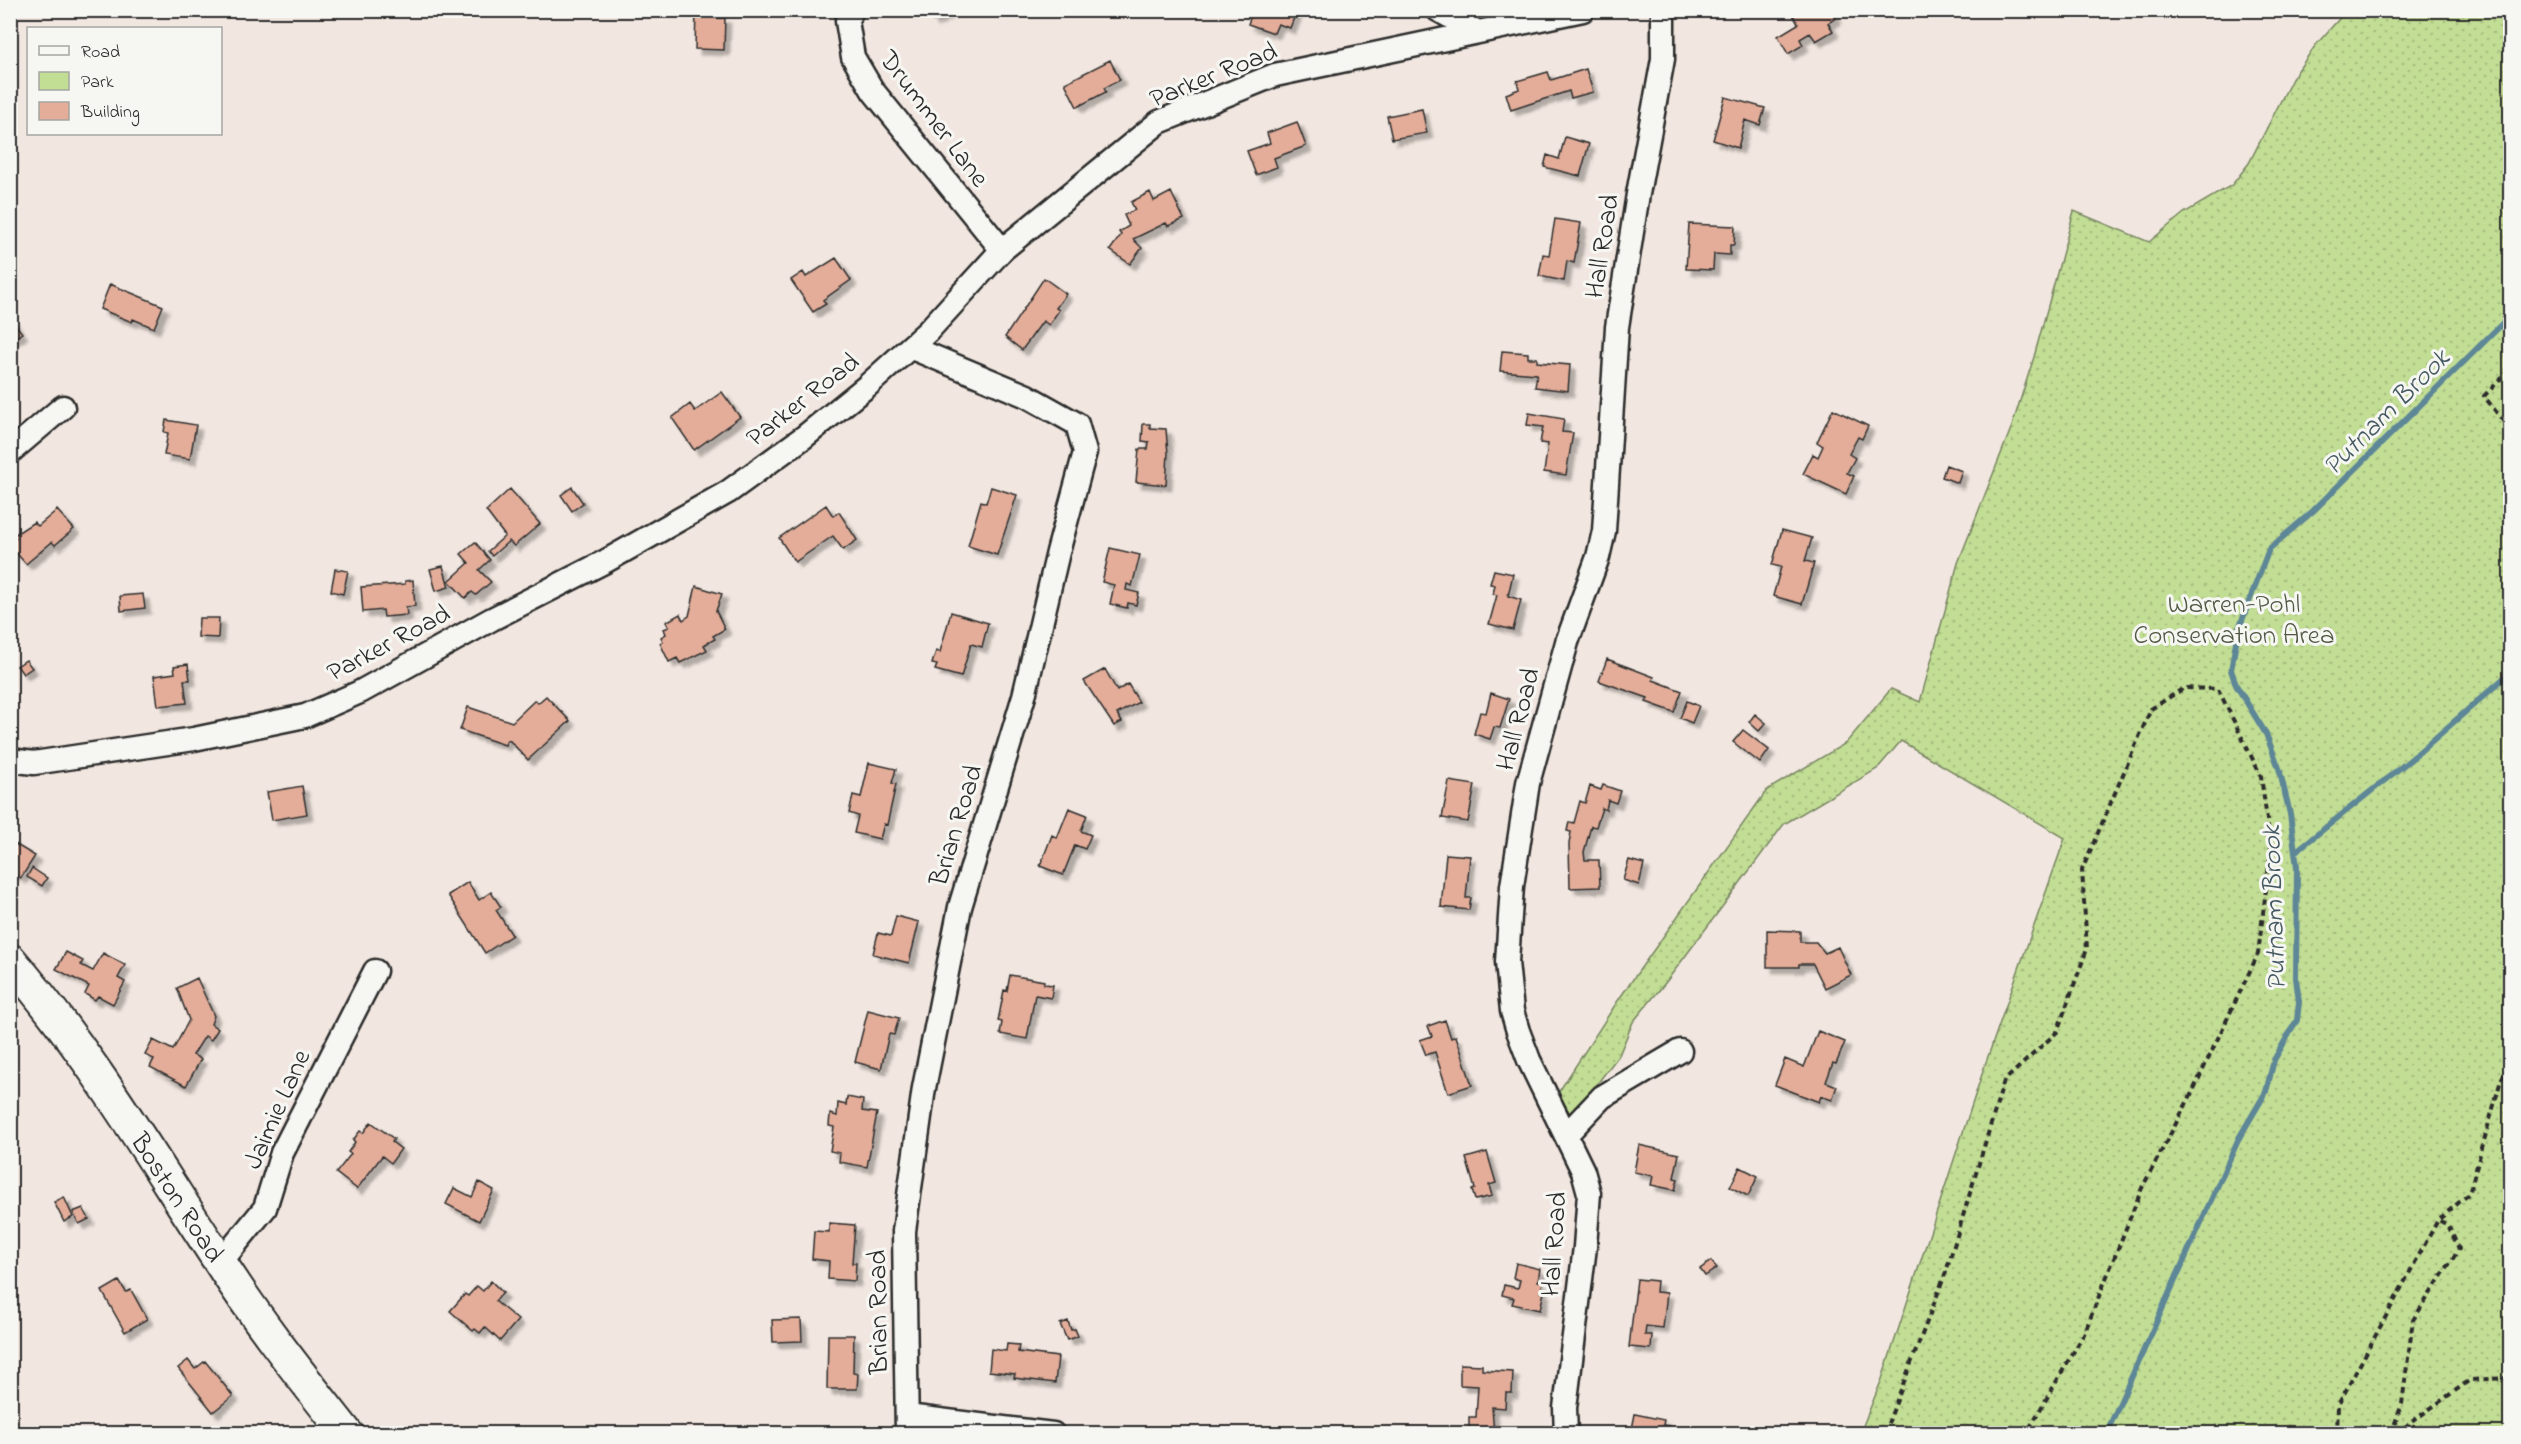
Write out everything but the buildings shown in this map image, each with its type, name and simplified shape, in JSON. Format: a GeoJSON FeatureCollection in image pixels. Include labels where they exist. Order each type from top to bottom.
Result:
{"type":"FeatureCollection","features":[{"type":"Feature","properties":{"kind":"main road","name":"Boston Road"},"geometry":{"type":"LineString","coordinates":[[10,960],[47,1003],[89,1059],[220,1263],[301,1376],[347,1434]]}},
{"type":"Feature","properties":{"kind":"street","name":"Drummer Lane"},"geometry":{"type":"LineString","coordinates":[[852,10],[847,21],[853,57],[873,91],[1002,250]]}},
{"type":"Feature","properties":{"kind":"street"},"geometry":{"type":"LineString","coordinates":[[1438,10],[1478,32]]}},
{"type":"Feature","properties":{"kind":"street","name":"Parker Road"},"geometry":{"type":"LineString","coordinates":[[10,760],[34,763],[194,739],[305,716],[360,692],[492,619],[606,561],[728,492],[813,430],[867,386],[928,331],[1002,250],[1159,122],[1275,75],[1583,10]]}},
{"type":"Feature","properties":{"kind":"street","name":"Hall Road"},"geometry":{"type":"LineString","coordinates":[[1566,1434],[1565,1408],[1590,1205],[1586,1182],[1529,1060],[1512,1011],[1507,962],[1512,886],[1528,783],[1567,642],[1598,557],[1604,531],[1617,327],[1638,194],[1663,59],[1663,10]]}},
{"type":"Feature","properties":{"kind":"street","name":"Brian Road"},"geometry":{"type":"LineString","coordinates":[[907,1425],[904,1231],[924,1088],[960,907],[1024,696],[1058,552],[1085,452],[1077,424],[1027,396],[910,347]]}},
{"type":"Feature","properties":{"kind":"street"},"geometry":{"type":"LineString","coordinates":[[10,452],[63,407]]}},
{"type":"Feature","properties":{"kind":"street","name":"Jaimie Lane"},"geometry":{"type":"LineString","coordinates":[[220,1263],[266,1208],[282,1153],[375,971]]}},
{"type":"Feature","properties":{"kind":"street"},"geometry":{"type":"LineString","coordinates":[[1566,1135],[1602,1097],[1680,1051]]}},
{"type":"Feature","properties":{"kind":"street"},"geometry":{"type":"LineString","coordinates":[[907,1425],[1053,1434]]}},
{"type":"Feature","properties":{"kind":"path"},"geometry":{"type":"LineString","coordinates":[[2511,370],[2484,396],[2511,430]]}},
{"type":"Feature","properties":{"kind":"path"},"geometry":{"type":"LineString","coordinates":[[1884,1434],[1946,1272],[2004,1082],[2057,1032],[2087,949],[2082,870],[2151,709],[2184,688],[2218,688],[2261,776],[2271,849],[2258,954],[2192,1093],[2142,1188],[2084,1334],[2026,1434]]}},
{"type":"Feature","properties":{"kind":"path"},"geometry":{"type":"LineString","coordinates":[[2337,1434],[2338,1405],[2438,1220],[2469,1194],[2501,1080],[2511,1064]]}},
{"type":"Feature","properties":{"kind":"path"},"geometry":{"type":"LineString","coordinates":[[2393,1434],[2402,1404],[2413,1320],[2460,1250],[2448,1225],[2438,1220]]}},
{"type":"Feature","properties":{"kind":"path"},"geometry":{"type":"LineString","coordinates":[[2393,1434],[2470,1380],[2511,1378]]}},
{"type":"Feature","properties":{"kind":"green space","name":"Warren-Pohl Conservation Area"},"geometry":{"type":"Polygon","coordinates":[[[2346,11],[2510,11],[2510,1433],[1860,1433],[1882,1379],[1985,1065],[2065,838],[1901,741],[1877,769],[1784,824],[1666,982],[1633,1022],[1619,1055],[1572,1117],[1558,1093],[1619,999],[1767,790],[1846,743],[1891,689],[1920,702],[1958,563],[2012,426],[2034,357],[2074,211],[2149,242],[2184,213],[2232,185],[2249,163],[2292,79],[2315,46],[2346,11]]]}},
{"type":"Feature","properties":{"kind":"waterway","name":"Putnam Brook"},"geometry":{"type":"LineString","coordinates":[[2106,1434],[2239,1138],[2266,1092],[2274,1060],[2297,1020],[2299,1002],[2296,978],[2297,867],[2290,814],[2279,768],[2266,734],[2236,685],[2231,670],[2238,631],[2269,549],[2313,511],[2510,316]]}},
{"type":"Feature","properties":{"kind":"waterway"},"geometry":{"type":"LineString","coordinates":[[2295,852],[2410,760],[2510,673]]}}]}
